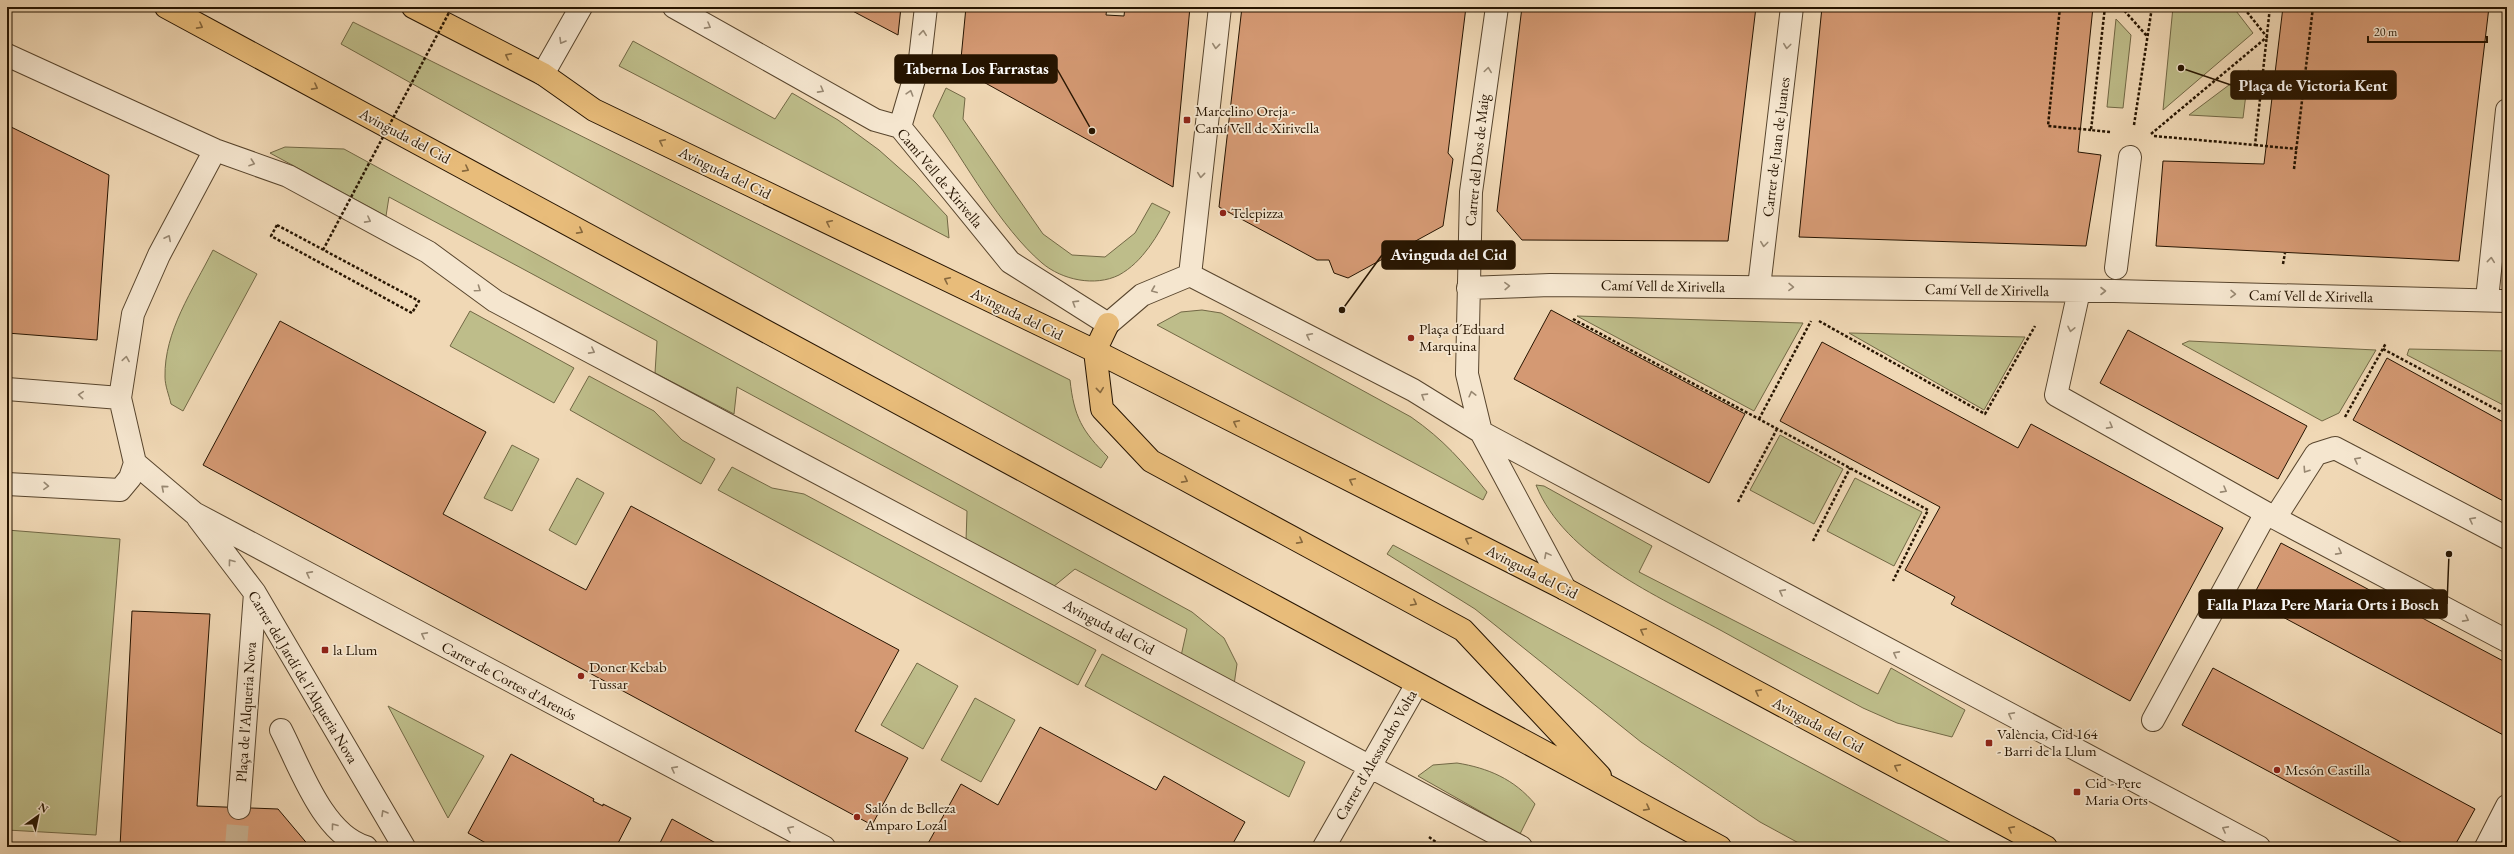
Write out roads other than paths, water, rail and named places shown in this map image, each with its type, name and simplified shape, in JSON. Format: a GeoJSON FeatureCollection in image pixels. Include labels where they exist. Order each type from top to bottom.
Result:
{"type":"FeatureCollection","features":[{"type":"Feature","properties":{"kind":"main road","name":"Avinguda del Cid"},"geometry":{"type":"LineString","coordinates":[[166,7],[1720,847]]}},
{"type":"Feature","properties":{"kind":"main road","name":"Avinguda del Cid"},"geometry":{"type":"LineString","coordinates":[[413,7],[543,74],[594,110],[1095,351],[1565,589],[2046,847]]}},
{"type":"Feature","properties":{"kind":"main road"},"geometry":{"type":"LineString","coordinates":[[1108,324],[1095,351],[1102,409],[1151,461],[1463,630],[1613,790]]}},
{"type":"Feature","properties":{"kind":"street"},"geometry":{"type":"LineString","coordinates":[[543,74],[581,7]]}},
{"type":"Feature","properties":{"kind":"street","name":"Camí Vell de Xirivella"},"geometry":{"type":"LineString","coordinates":[[674,7],[875,120],[900,127],[1010,262],[1108,324]]}},
{"type":"Feature","properties":{"kind":"street"},"geometry":{"type":"LineString","coordinates":[[900,127],[920,59],[926,7]]}},
{"type":"Feature","properties":{"kind":"street"},"geometry":{"type":"LineString","coordinates":[[1190,275],[1220,7]]}},
{"type":"Feature","properties":{"kind":"street","name":"Carrer del Dos de Maig"},"geometry":{"type":"LineString","coordinates":[[1497,7],[1471,192],[1467,374],[1481,432],[1565,589]]}},
{"type":"Feature","properties":{"kind":"street","name":"Carrer de Juan de Juanes"},"geometry":{"type":"LineString","coordinates":[[1759,287],[1792,7]]}},
{"type":"Feature","properties":{"kind":"street","name":"Avinguda del Cid"},"geometry":{"type":"LineString","coordinates":[[7,56],[215,150],[288,176],[428,252],[495,301],[1521,847]]}},
{"type":"Feature","properties":{"kind":"street"},"geometry":{"type":"LineString","coordinates":[[2497,300],[2507,110]]}},
{"type":"Feature","properties":{"kind":"street"},"geometry":{"type":"LineString","coordinates":[[7,484],[120,490],[130,478],[135,463],[120,398],[133,314],[163,249],[215,150]]}},
{"type":"Feature","properties":{"kind":"street"},"geometry":{"type":"LineString","coordinates":[[2116,268],[2130,157]]}},
{"type":"Feature","properties":{"kind":"street"},"geometry":{"type":"LineString","coordinates":[[1108,324],[1142,295],[1190,275],[1413,390],[1481,432],[2259,847]]}},
{"type":"Feature","properties":{"kind":"street","name":"Camí Vell de Xirivella"},"geometry":{"type":"LineString","coordinates":[[1468,288],[1550,285],[1759,287],[2079,291],[2497,300]]}},
{"type":"Feature","properties":{"kind":"street"},"geometry":{"type":"LineString","coordinates":[[2079,291],[2056,395],[2270,516],[2507,641]]}},
{"type":"Feature","properties":{"kind":"street"},"geometry":{"type":"LineString","coordinates":[[7,388],[120,398]]}},
{"type":"Feature","properties":{"kind":"street"},"geometry":{"type":"LineString","coordinates":[[2153,720],[2270,516],[2316,454],[2336,448],[2507,538]]}},
{"type":"Feature","properties":{"kind":"street"},"geometry":{"type":"LineString","coordinates":[[135,463],[194,513]]}},
{"type":"Feature","properties":{"kind":"street","name":"Carrer del Jardí de l'Alqueria Nova"},"geometry":{"type":"LineString","coordinates":[[194,513],[255,593],[404,847]]}},
{"type":"Feature","properties":{"kind":"street","name":"Carrer de Cortes d'Arenós"},"geometry":{"type":"LineString","coordinates":[[194,513],[824,847]]}},
{"type":"Feature","properties":{"kind":"street","name":"Plaça de l'Alqueria Nova"},"geometry":{"type":"LineString","coordinates":[[239,808],[255,593]]}},
{"type":"Feature","properties":{"kind":"street","name":"Carrer d'Alessandro Volta"},"geometry":{"type":"LineString","coordinates":[[1324,847],[1417,684]]}},
{"type":"Feature","properties":{"kind":"street"},"geometry":{"type":"LineString","coordinates":[[281,730],[323,811],[339,832],[358,845],[366,847]]}},
{"type":"Feature","properties":{"kind":"street"},"geometry":{"type":"LineString","coordinates":[[2486,847],[2507,806]]}},
{"type":"Feature","properties":{"kind":"tunnel"},"geometry":{"type":"LineString","coordinates":[[236,847],[239,808]]}},
{"type":"Feature","properties":{"kind":"place","name":"Plaça de Victoria Kent"},"geometry":{"type":"Point","coordinates":[2181,68]}},
{"type":"Feature","properties":{"kind":"place","name":"Marcelino Oreja - Camí Vell de Xirivella"},"geometry":{"type":"Point","coordinates":[1187,120]}},
{"type":"Feature","properties":{"kind":"place","name":"Taberna Los Farrastas"},"geometry":{"type":"Point","coordinates":[1092,131]}},
{"type":"Feature","properties":{"kind":"place","name":"Telepizza"},"geometry":{"type":"Point","coordinates":[1223,213]}},
{"type":"Feature","properties":{"kind":"place","name":"Avinguda del Cid"},"geometry":{"type":"Point","coordinates":[1342,310]}},
{"type":"Feature","properties":{"kind":"place","name":"Plaça d´Eduard Marquina"},"geometry":{"type":"Point","coordinates":[1411,338]}},
{"type":"Feature","properties":{"kind":"place","name":"Falla Plaza Pere Maria Orts i Bosch"},"geometry":{"type":"Point","coordinates":[2449,554]}},
{"type":"Feature","properties":{"kind":"place","name":"la Llum"},"geometry":{"type":"Point","coordinates":[325,650]}},
{"type":"Feature","properties":{"kind":"place","name":"Doner Kebab Tussar"},"geometry":{"type":"Point","coordinates":[581,676]}},
{"type":"Feature","properties":{"kind":"place","name":"València, Cid 164 - Barri de la Llum"},"geometry":{"type":"Point","coordinates":[1989,743]}},
{"type":"Feature","properties":{"kind":"place","name":"Mesón Castilla"},"geometry":{"type":"Point","coordinates":[2277,770]}},
{"type":"Feature","properties":{"kind":"place","name":"Cid - Pere Maria Orts"},"geometry":{"type":"Point","coordinates":[2077,792]}},
{"type":"Feature","properties":{"kind":"place","name":"Salón de Belleza Amparo Lozal"},"geometry":{"type":"Point","coordinates":[857,817]}}]}
